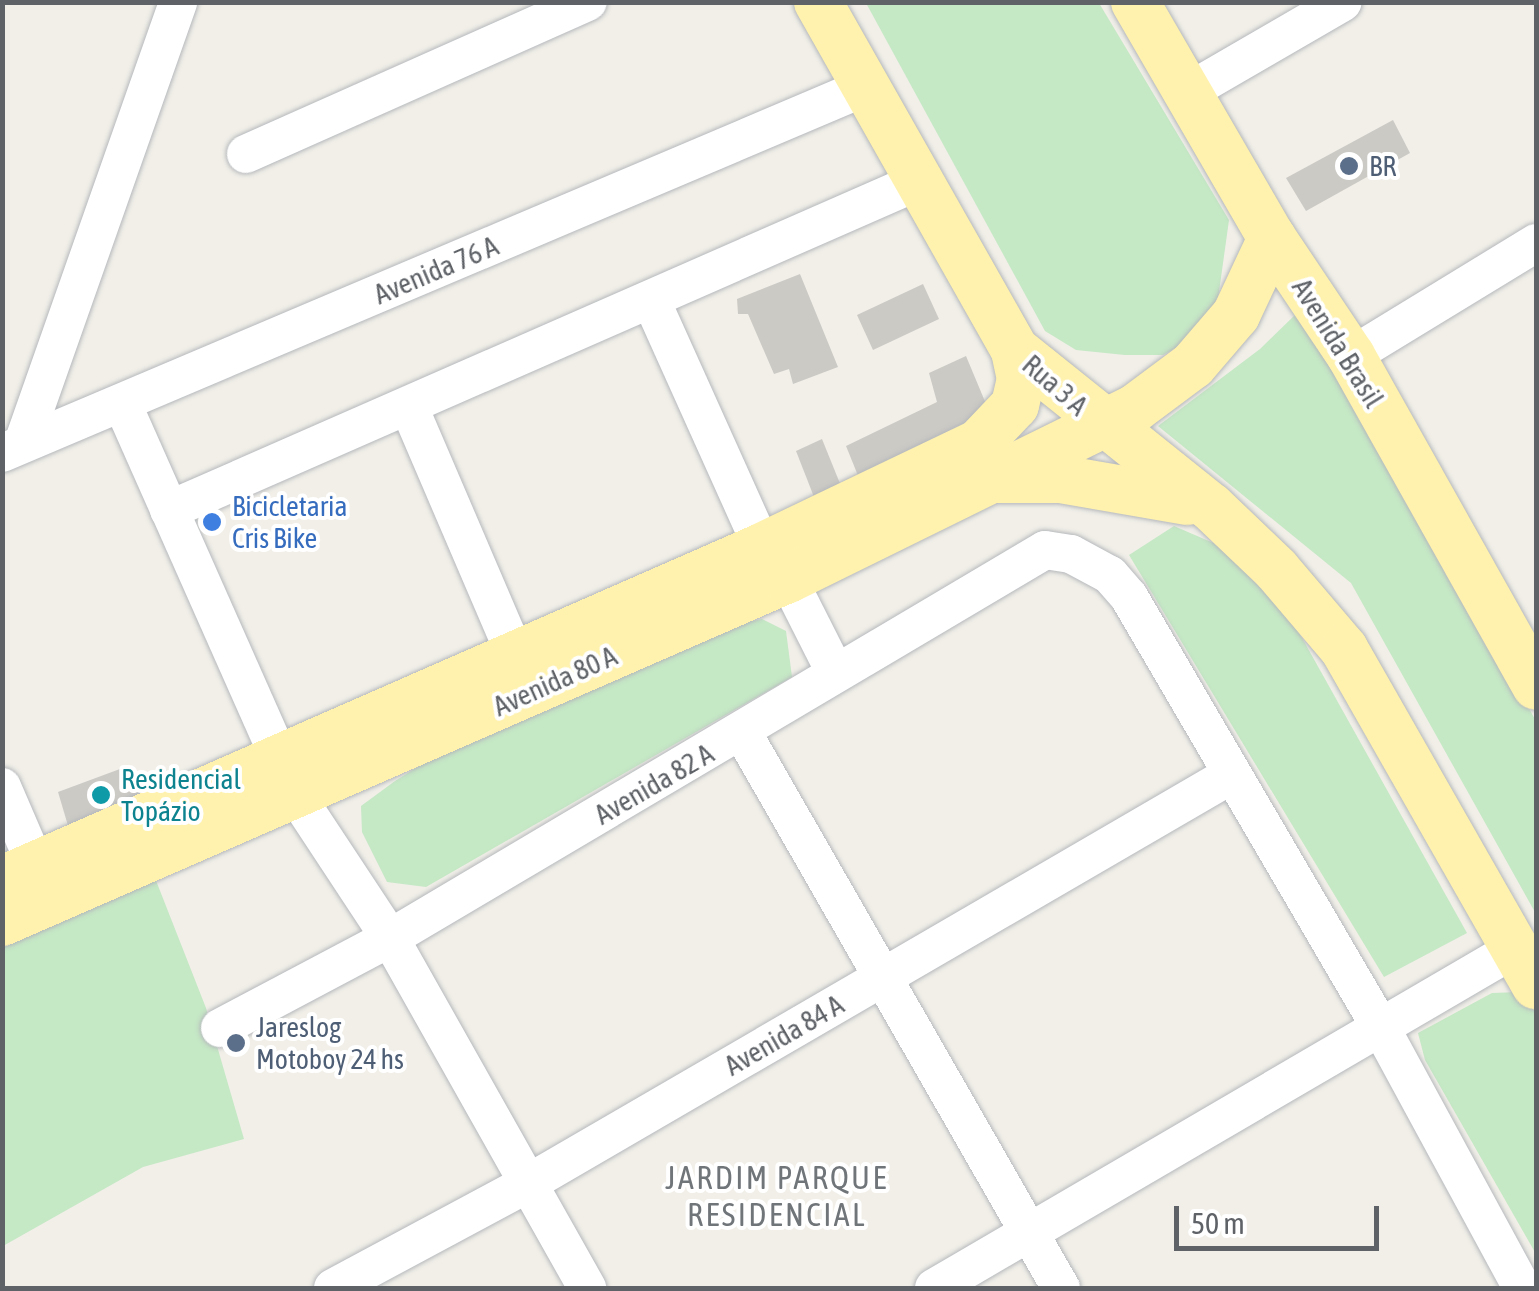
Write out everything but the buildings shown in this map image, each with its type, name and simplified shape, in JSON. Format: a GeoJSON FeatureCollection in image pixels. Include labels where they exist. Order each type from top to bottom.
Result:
{"type":"FeatureCollection","features":[{"type":"Feature","properties":{"kind":"main road","name":"Rua 3 A"},"geometry":{"type":"LineString","coordinates":[[818,2],[1014,350],[1100,425],[1211,507],[1276,569],[1344,648],[1526,967]]}},
{"type":"Feature","properties":{"kind":"main road","name":"Avenida Brasil"},"geometry":{"type":"LineString","coordinates":[[1134,2],[1272,238],[1350,356],[1536,686]]}},
{"type":"Feature","properties":{"kind":"main road","name":"Avenida 80 A"},"geometry":{"type":"LineString","coordinates":[[19,873],[287,775],[775,563],[983,479],[1134,410],[1193,365],[1236,314],[1272,238]]}},
{"type":"Feature","properties":{"kind":"main road","name":"Avenida 80 A"},"geometry":{"type":"LineString","coordinates":[[2,922],[515,654],[775,563],[990,436],[1020,392],[1014,350]]}},
{"type":"Feature","properties":{"kind":"main road"},"geometry":{"type":"LineString","coordinates":[[983,479],[1137,488],[1211,507]]}},
{"type":"Feature","properties":{"kind":"street"},"geometry":{"type":"LineString","coordinates":[[13,448],[178,2]]}},
{"type":"Feature","properties":{"kind":"street"},"geometry":{"type":"LineString","coordinates":[[246,154],[588,2]]}},
{"type":"Feature","properties":{"kind":"street"},"geometry":{"type":"LineString","coordinates":[[1186,94],[1343,2]]}},
{"type":"Feature","properties":{"kind":"street","name":"Avenida 76 A"},"geometry":{"type":"LineString","coordinates":[[13,448],[868,86]]}},
{"type":"Feature","properties":{"kind":"street"},"geometry":{"type":"LineString","coordinates":[[169,510],[652,302],[917,182]]}},
{"type":"Feature","properties":{"kind":"street"},"geometry":{"type":"LineString","coordinates":[[1350,356],[1536,243]]}},
{"type":"Feature","properties":{"kind":"street"},"geometry":{"type":"LineString","coordinates":[[652,302],[775,563],[835,672]]}},
{"type":"Feature","properties":{"kind":"street"},"geometry":{"type":"LineString","coordinates":[[122,403],[287,775],[390,938],[587,1288]]}},
{"type":"Feature","properties":{"kind":"street"},"geometry":{"type":"LineString","coordinates":[[408,407],[515,654]]}},
{"type":"Feature","properties":{"kind":"street","name":"Avenida 82 A"},"geometry":{"type":"LineString","coordinates":[[220,1028],[390,938],[1046,550],[1086,559],[1129,598],[1231,776]]}},
{"type":"Feature","properties":{"kind":"street"},"geometry":{"type":"LineString","coordinates":[[742,732],[1062,1288]]}},
{"type":"Feature","properties":{"kind":"street"},"geometry":{"type":"LineString","coordinates":[[1231,776],[1381,1028],[1514,1285]]}},
{"type":"Feature","properties":{"kind":"street","name":"Avenida 84 A"},"geometry":{"type":"LineString","coordinates":[[333,1288],[527,1184],[1231,776]]}},
{"type":"Feature","properties":{"kind":"street"},"geometry":{"type":"LineString","coordinates":[[2,787],[19,873]]}},
{"type":"Feature","properties":{"kind":"street"},"geometry":{"type":"LineString","coordinates":[[934,1288],[1381,1028],[1526,967]]}},
{"type":"Feature","properties":{"kind":"green space"},"geometry":{"type":"Polygon","coordinates":[[[866,3],[1099,3],[1229,220],[1218,299],[1189,341],[1163,355],[1125,355],[1076,350],[1045,331],[866,3]]]}},
{"type":"Feature","properties":{"kind":"green space"},"geometry":{"type":"Polygon","coordinates":[[[1296,314],[1327,348],[1536,721],[1536,914],[1351,583],[1158,426],[1260,349],[1296,314]]]}},
{"type":"Feature","properties":{"kind":"green space"},"geometry":{"type":"Polygon","coordinates":[[[1174,526],[1218,545],[1292,620],[1467,933],[1384,977],[1129,555],[1174,526]]]}},
{"type":"Feature","properties":{"kind":"green space"},"geometry":{"type":"Polygon","coordinates":[[[762,619],[786,631],[792,677],[426,887],[387,882],[362,832],[361,806],[395,781],[451,746],[727,626],[762,619]]]}},
{"type":"Feature","properties":{"kind":"green space"},"geometry":{"type":"Polygon","coordinates":[[[155,878],[206,1008],[244,1139],[143,1167],[3,1246],[2,948],[155,878]]]}},
{"type":"Feature","properties":{"kind":"green space"},"geometry":{"type":"Polygon","coordinates":[[[1520,992],[1536,1013],[1536,1254],[1425,1060],[1418,1033],[1492,993],[1520,992]]]}},
{"type":"Feature","properties":{"kind":"place","name":"BR"},"geometry":{"type":"Point","coordinates":[1349,166]}},
{"type":"Feature","properties":{"kind":"place","name":"Bicicletaria Cris Bike"},"geometry":{"type":"Point","coordinates":[212,522]}},
{"type":"Feature","properties":{"kind":"place","name":"Residencial Topázio"},"geometry":{"type":"Point","coordinates":[101,795]}},
{"type":"Feature","properties":{"kind":"place","name":"Jareslog Motoboy 24 hs"},"geometry":{"type":"Point","coordinates":[236,1043]}},
{"type":"Feature","properties":{"kind":"district","name":"JARDIM PARQUE RESIDENCIAL"},"geometry":{"type":"Point","coordinates":[777,1198]}}]}
